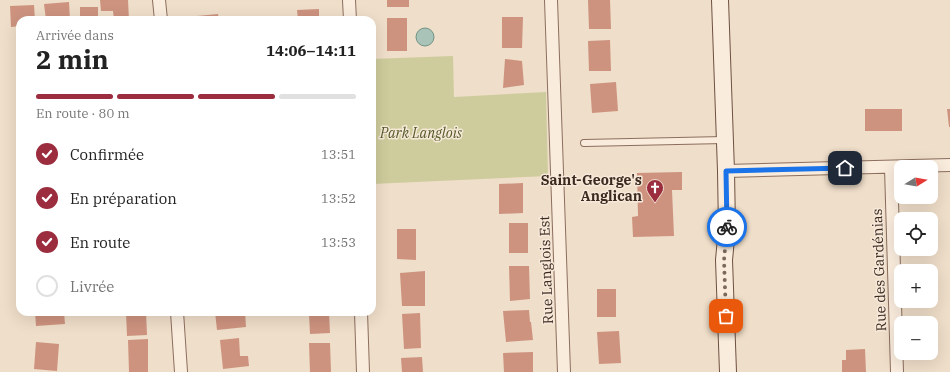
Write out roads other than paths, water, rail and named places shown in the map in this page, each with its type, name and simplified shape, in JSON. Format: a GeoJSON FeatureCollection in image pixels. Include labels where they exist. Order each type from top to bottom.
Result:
{"type":"FeatureCollection","features":[{"type":"Feature","properties":{"kind":"street"},"geometry":{"type":"LineString","coordinates":[[159,0],[161,16]]}},
{"type":"Feature","properties":{"kind":"street"},"geometry":{"type":"LineString","coordinates":[[349,0],[350,16]]}},
{"type":"Feature","properties":{"kind":"street","name":"Rue Langlois Est"},"geometry":{"type":"LineString","coordinates":[[551,0],[564,372]]}},
{"type":"Feature","properties":{"kind":"street"},"geometry":{"type":"LineString","coordinates":[[720,0],[726,171],[727,228],[724,260],[728,372]]}},
{"type":"Feature","properties":{"kind":"street"},"geometry":{"type":"LineString","coordinates":[[726,171],[950,165]]}},
{"type":"Feature","properties":{"kind":"street","name":"Rue des Gardénias"},"geometry":{"type":"LineString","coordinates":[[892,167],[897,372]]}},
{"type":"Feature","properties":{"kind":"street"},"geometry":{"type":"LineString","coordinates":[[177,316],[181,372]]}},
{"type":"Feature","properties":{"kind":"street"},"geometry":{"type":"LineString","coordinates":[[361,316],[363,372]]}},
{"type":"Feature","properties":{"kind":"lane"},"geometry":{"type":"LineString","coordinates":[[584,143],[725,140]]}},
{"type":"Feature","properties":{"kind":"place","name":"Saint-George's Anglican"},"geometry":{"type":"Point","coordinates":[655,203]}},
{"type":"Feature","properties":{"kind":"park label","name":"Park Langlois"},"geometry":{"type":"Point","coordinates":[421,133]}}]}
